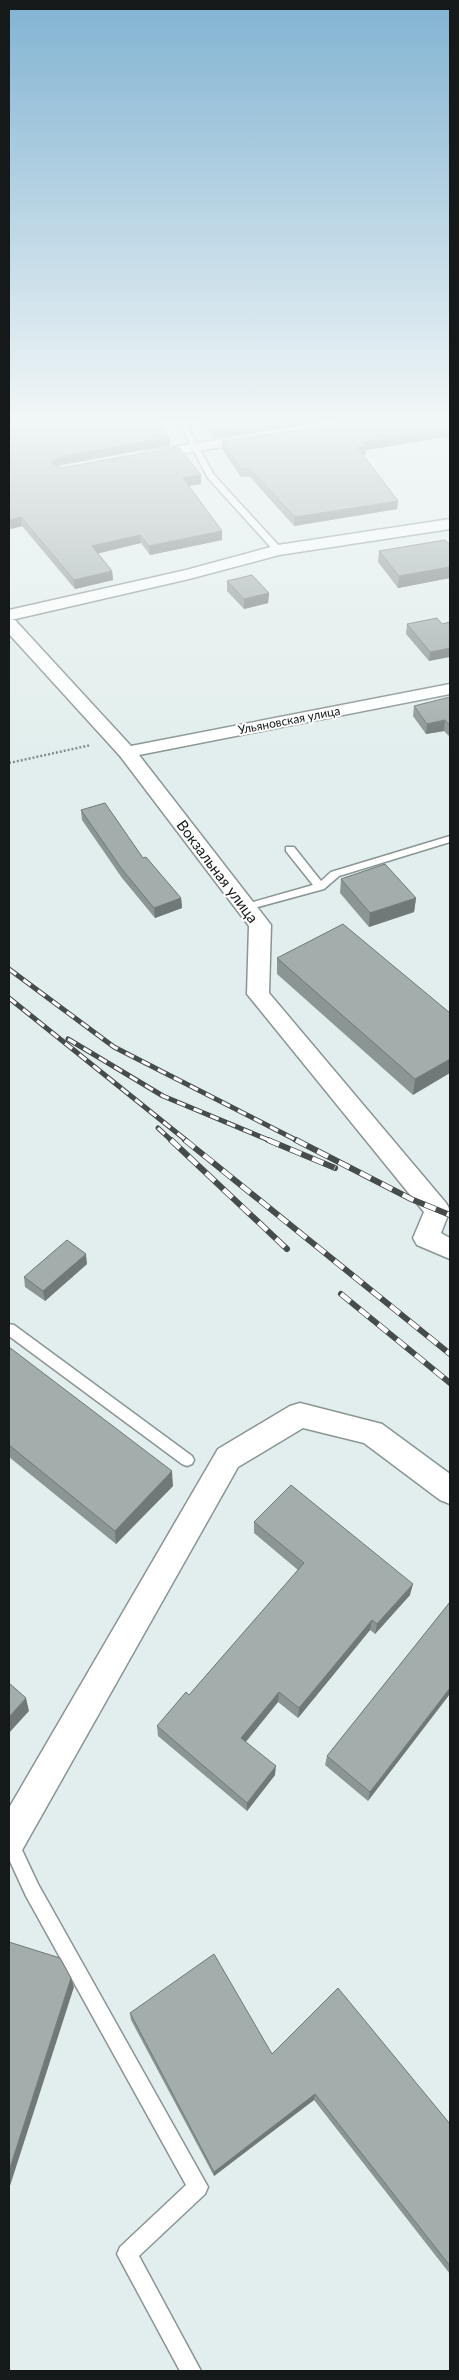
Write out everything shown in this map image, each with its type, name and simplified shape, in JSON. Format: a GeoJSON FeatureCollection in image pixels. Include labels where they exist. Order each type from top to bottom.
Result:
{"type":"FeatureCollection","features":[{"type":"Feature","properties":{"kind":"street"},"geometry":{"type":"LineString","coordinates":[[9,615],[189,574],[278,550],[410,530]]}},
{"type":"Feature","properties":{"kind":"street","name":"Вокзальная улица"},"geometry":{"type":"LineString","coordinates":[[9,624],[127,752],[260,925],[258,994],[437,1210],[426,1238],[450,1249]]}},
{"type":"Feature","properties":{"kind":"street","name":"Ульяновская улица"},"geometry":{"type":"LineString","coordinates":[[127,752],[450,689]]}},
{"type":"Feature","properties":{"kind":"street"},"geometry":{"type":"LineString","coordinates":[[9,1840],[228,1458],[300,1415],[372,1433],[450,1491]]}},
{"type":"Feature","properties":{"kind":"lane"},"geometry":{"type":"LineString","coordinates":[[260,530],[278,550]]}},
{"type":"Feature","properties":{"kind":"lane"},"geometry":{"type":"LineString","coordinates":[[247,907],[320,886],[335,874],[450,839]]}},
{"type":"Feature","properties":{"kind":"lane"},"geometry":{"type":"LineString","coordinates":[[290,849],[320,886]]}},
{"type":"Feature","properties":{"kind":"lane"},"geometry":{"type":"LineString","coordinates":[[9,1329],[187,1460]]}},
{"type":"Feature","properties":{"kind":"lane"},"geometry":{"type":"LineString","coordinates":[[9,1840],[37,1899],[198,2186],[127,2254],[191,2371]]}},
{"type":"Feature","properties":{"kind":"path"},"geometry":{"type":"LineString","coordinates":[[9,763],[89,744],[127,752]]}},
{"type":"Feature","properties":{"kind":"building"},"geometry":{"type":"Polygon","coordinates":[[[32,530],[222,531],[149,546],[140,535],[92,546],[112,571],[74,580],[32,530]]]}},
{"type":"Feature","properties":{"kind":"building"},"geometry":{"type":"Polygon","coordinates":[[[445,540],[450,543],[450,567],[399,576],[379,551],[445,540]]]}},
{"type":"Feature","properties":{"kind":"building"},"geometry":{"type":"Polygon","coordinates":[[[252,575],[269,593],[244,599],[227,581],[252,575]]]}},
{"type":"Feature","properties":{"kind":"building"},"geometry":{"type":"Polygon","coordinates":[[[437,618],[442,624],[450,622],[450,648],[430,652],[407,624],[437,618]]]}},
{"type":"Feature","properties":{"kind":"building"},"geometry":{"type":"Polygon","coordinates":[[[450,697],[450,726],[445,720],[427,724],[414,706],[450,697]]]}},
{"type":"Feature","properties":{"kind":"building"},"geometry":{"type":"Polygon","coordinates":[[[105,803],[143,858],[146,857],[181,898],[154,908],[121,868],[81,810],[105,803]]]}},
{"type":"Feature","properties":{"kind":"building"},"geometry":{"type":"Polygon","coordinates":[[[385,864],[416,898],[370,913],[341,879],[385,864]]]}},
{"type":"Feature","properties":{"kind":"building"},"geometry":{"type":"Polygon","coordinates":[[[343,924],[450,1013],[450,1059],[415,1079],[277,958],[343,924]]]}},
{"type":"Feature","properties":{"kind":"building"},"geometry":{"type":"Polygon","coordinates":[[[67,1240],[86,1254],[43,1291],[24,1277],[67,1240]]]}},
{"type":"Feature","properties":{"kind":"building"},"geometry":{"type":"Polygon","coordinates":[[[9,1347],[172,1471],[115,1531],[9,1445],[9,1347]]]}},
{"type":"Feature","properties":{"kind":"building"},"geometry":{"type":"Polygon","coordinates":[[[291,1485],[413,1584],[377,1624],[372,1620],[299,1708],[279,1692],[241,1738],[276,1766],[247,1803],[157,1726],[186,1692],[189,1695],[304,1563],[254,1522],[291,1485]]]}},
{"type":"Feature","properties":{"kind":"building"},"geometry":{"type":"Polygon","coordinates":[[[450,1602],[450,1688],[370,1792],[327,1756],[450,1602]]]}},
{"type":"Feature","properties":{"kind":"building"},"geometry":{"type":"Polygon","coordinates":[[[9,1683],[26,1698],[9,1717],[9,1683]]]}},
{"type":"Feature","properties":{"kind":"building"},"geometry":{"type":"Polygon","coordinates":[[[9,1942],[60,1958],[71,1978],[9,2171],[9,1942]]]}},
{"type":"Feature","properties":{"kind":"building"},"geometry":{"type":"Polygon","coordinates":[[[214,1954],[272,2054],[338,1988],[450,2124],[450,2266],[315,2094],[214,2172],[130,2013],[214,1954]]]}},
{"type":"Feature","properties":{"kind":"railway"},"geometry":{"type":"LineString","coordinates":[[9,969],[114,1047],[298,1141]]}},
{"type":"Feature","properties":{"kind":"railway"},"geometry":{"type":"LineString","coordinates":[[9,998],[187,1141]]}},
{"type":"Feature","properties":{"kind":"railway"},"geometry":{"type":"LineString","coordinates":[[68,1039],[163,1096],[271,1141]]}},
{"type":"Feature","properties":{"kind":"railway"},"geometry":{"type":"LineString","coordinates":[[158,1128],[172,1141]]}},
{"type":"Feature","properties":{"kind":"railway"},"geometry":{"type":"LineString","coordinates":[[171,1140],[287,1249]]}},
{"type":"Feature","properties":{"kind":"railway"},"geometry":{"type":"LineString","coordinates":[[185,1140],[450,1354]]}},
{"type":"Feature","properties":{"kind":"railway"},"geometry":{"type":"LineString","coordinates":[[268,1140],[335,1168]]}},
{"type":"Feature","properties":{"kind":"railway"},"geometry":{"type":"LineString","coordinates":[[296,1140],[411,1199],[450,1215]]}},
{"type":"Feature","properties":{"kind":"railway"},"geometry":{"type":"LineString","coordinates":[[341,1294],[450,1383]]}}]}
